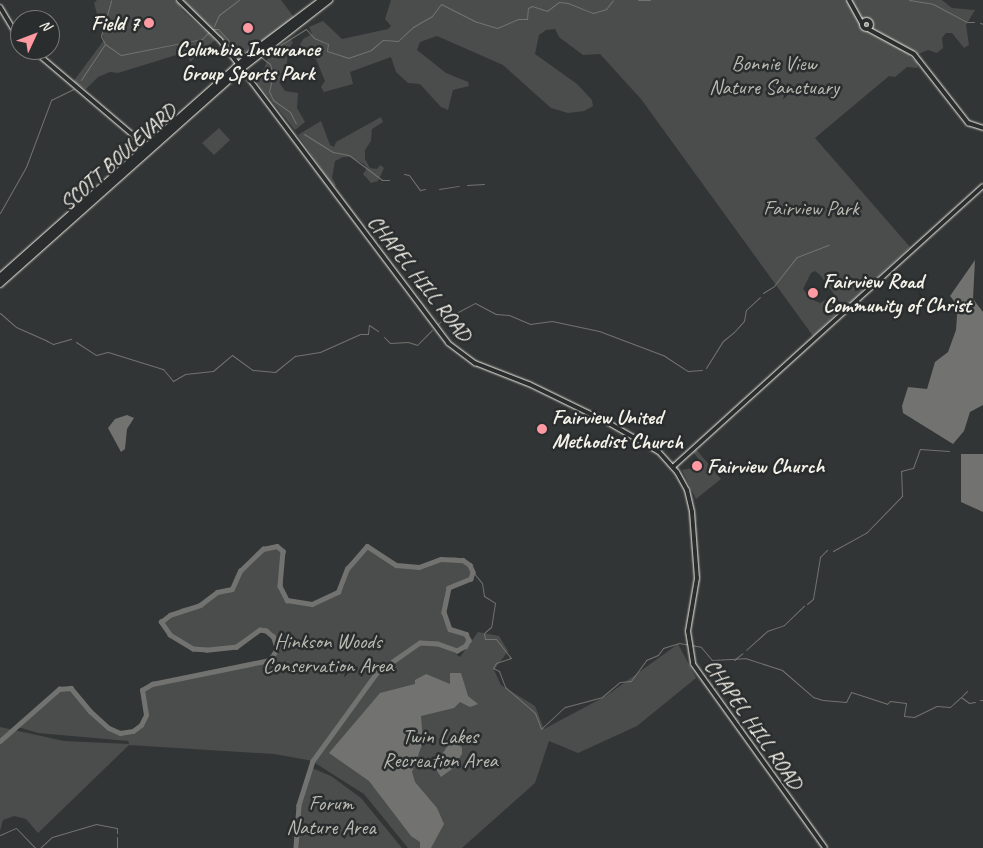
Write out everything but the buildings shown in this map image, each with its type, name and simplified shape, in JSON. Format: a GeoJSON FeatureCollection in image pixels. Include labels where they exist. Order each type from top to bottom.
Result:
{"type":"FeatureCollection","features":[{"type":"Feature","properties":{"kind":"main road","name":"SCOTT BOULEVARD"},"geometry":{"type":"LineString","coordinates":[[0,277],[239,67],[322,0]]}},
{"type":"Feature","properties":{"kind":"main road","name":"SCOTT BOULEVARD"},"geometry":{"type":"LineString","coordinates":[[239,67],[329,0]]}},
{"type":"Feature","properties":{"kind":"main road","name":"SCOTT BOULEVARD"},"geometry":{"type":"LineString","coordinates":[[0,284],[148,148]]}},
{"type":"Feature","properties":{"kind":"street","name":"CHAPEL HILL ROAD"},"geometry":{"type":"LineString","coordinates":[[179,0],[220,40],[453,348],[475,363],[529,384],[607,422],[659,452],[673,467],[690,501],[697,569],[696,591],[687,642],[689,651],[698,673],[825,848]]}},
{"type":"Feature","properties":{"kind":"street"},"geometry":{"type":"LineString","coordinates":[[849,0],[864,28],[876,31],[914,54],[968,123],[983,128]]}},
{"type":"Feature","properties":{"kind":"street"},"geometry":{"type":"LineString","coordinates":[[0,6],[10,23]]}},
{"type":"Feature","properties":{"kind":"street"},"geometry":{"type":"LineString","coordinates":[[858,16],[871,24],[876,31]]}},
{"type":"Feature","properties":{"kind":"street"},"geometry":{"type":"LineString","coordinates":[[862,23],[866,20]]}},
{"type":"Feature","properties":{"kind":"street"},"geometry":{"type":"LineString","coordinates":[[868,29],[871,24]]}},
{"type":"Feature","properties":{"kind":"street"},"geometry":{"type":"LineString","coordinates":[[45,60],[148,148]]}},
{"type":"Feature","properties":{"kind":"street"},"geometry":{"type":"LineString","coordinates":[[673,467],[983,186]]}},
{"type":"Feature","properties":{"kind":"green space"},"geometry":{"type":"Polygon","coordinates":[[[97,0],[176,0],[183,11],[215,40],[190,62],[186,52],[118,73],[110,72],[98,77],[86,89],[73,82],[104,40],[94,3],[97,0]]]}},
{"type":"Feature","properties":{"kind":"green space","name":"Columbia Insurance Group Sports Park"},"geometry":{"type":"Polygon","coordinates":[[[183,0],[281,0],[296,20],[239,59],[183,0]]]}},
{"type":"Feature","properties":{"kind":"green space"},"geometry":{"type":"Polygon","coordinates":[[[391,0],[942,0],[952,8],[975,10],[966,25],[969,45],[964,48],[952,33],[946,33],[942,38],[943,48],[937,53],[928,50],[918,54],[915,51],[909,56],[917,62],[918,68],[907,67],[895,77],[889,76],[815,138],[910,247],[844,308],[820,275],[815,271],[811,273],[803,289],[811,299],[820,303],[831,296],[832,303],[839,311],[813,336],[641,99],[600,54],[583,55],[559,37],[555,29],[546,30],[539,35],[535,54],[577,84],[592,100],[593,106],[584,111],[568,113],[551,108],[503,65],[437,36],[420,42],[417,50],[446,73],[468,82],[469,86],[453,90],[448,110],[441,107],[420,84],[408,83],[396,72],[391,57],[350,72],[353,84],[324,92],[321,87],[325,81],[316,59],[298,49],[303,39],[312,34],[309,27],[323,21],[342,39],[388,29],[391,26],[385,19],[391,0]]]}},
{"type":"Feature","properties":{"kind":"green space"},"geometry":{"type":"Polygon","coordinates":[[[290,39],[293,42],[288,51],[287,63],[292,75],[279,82],[285,91],[298,93],[297,108],[305,122],[295,130],[256,81],[256,75],[264,69],[269,55],[290,39]]]}},
{"type":"Feature","properties":{"kind":"green space"},"geometry":{"type":"Polygon","coordinates":[[[381,117],[383,122],[372,129],[371,141],[365,150],[365,159],[370,168],[377,169],[380,165],[384,168],[378,181],[371,183],[363,174],[367,168],[364,164],[351,157],[343,157],[335,161],[332,178],[336,185],[334,187],[298,135],[321,121],[330,145],[334,147],[336,142],[381,117]]]}},
{"type":"Feature","properties":{"kind":"green space"},"geometry":{"type":"Polygon","coordinates":[[[219,128],[230,140],[214,155],[202,143],[219,128]]]}},
{"type":"Feature","properties":{"kind":"green space"},"geometry":{"type":"Polygon","coordinates":[[[695,448],[721,479],[696,499],[682,470],[693,468],[697,472],[704,465],[692,451],[695,448]]]}},
{"type":"Feature","properties":{"kind":"green space"},"geometry":{"type":"Polygon","coordinates":[[[277,546],[283,551],[283,594],[287,600],[312,604],[338,592],[347,569],[367,546],[396,565],[425,566],[441,559],[456,557],[470,565],[473,572],[471,579],[449,588],[444,612],[450,629],[466,634],[469,640],[461,651],[446,647],[460,657],[478,632],[499,636],[508,651],[494,670],[501,685],[535,706],[544,729],[606,696],[678,644],[696,678],[637,726],[578,753],[549,741],[535,783],[462,848],[408,848],[364,794],[315,763],[348,710],[313,761],[274,754],[129,745],[38,833],[26,819],[14,816],[3,820],[0,831],[0,727],[64,741],[129,744],[128,741],[38,733],[18,727],[52,693],[71,688],[90,711],[116,733],[133,731],[141,725],[145,714],[142,690],[152,684],[262,663],[276,654],[273,637],[266,631],[260,630],[237,647],[207,650],[193,649],[170,635],[161,622],[182,608],[200,605],[217,592],[232,590],[240,571],[251,558],[263,549],[277,546]]]}},
{"type":"Feature","properties":{"kind":"green space","name":"Forum Nature Area"},"geometry":{"type":"Polygon","coordinates":[[[312,768],[331,776],[361,798],[402,848],[299,848],[300,801],[312,768]]]}},
{"type":"Feature","properties":{"kind":"shaded area"},"geometry":{"type":"Polygon","coordinates":[[[975,260],[973,299],[983,312],[983,405],[970,412],[964,431],[953,444],[903,413],[902,406],[908,387],[927,389],[935,362],[948,352],[956,330],[957,316],[954,301],[950,296],[975,260]]]}},
{"type":"Feature","properties":{"kind":"shaded area"},"geometry":{"type":"Polygon","coordinates":[[[127,415],[134,418],[127,429],[125,449],[121,452],[108,428],[115,419],[127,415]]]}},
{"type":"Feature","properties":{"kind":"shaded area"},"geometry":{"type":"Polygon","coordinates":[[[961,454],[983,454],[983,512],[961,502],[961,454]]]}},
{"type":"Feature","properties":{"kind":"shaded area"},"geometry":{"type":"Polygon","coordinates":[[[450,673],[461,673],[468,696],[478,704],[470,707],[460,702],[454,708],[421,716],[423,742],[412,772],[415,782],[437,808],[444,824],[431,848],[420,848],[420,842],[411,836],[369,781],[329,753],[380,693],[415,684],[415,680],[426,674],[450,684],[450,673]]]}},
{"type":"Feature","properties":{"kind":"shaded area"},"geometry":{"type":"Polygon","coordinates":[[[453,738],[462,748],[462,754],[452,769],[441,777],[434,766],[453,738]]]}},
{"type":"Feature","properties":{"kind":"waterway"},"geometry":{"type":"LineString","coordinates":[[105,44],[101,36],[111,0]]}},
{"type":"Feature","properties":{"kind":"waterway"},"geometry":{"type":"LineString","coordinates":[[214,26],[219,15],[239,0]]}},
{"type":"Feature","properties":{"kind":"waterway"},"geometry":{"type":"LineString","coordinates":[[261,57],[306,29],[314,38],[328,44],[327,51],[348,58],[371,50],[383,40],[398,41],[413,27],[432,16],[441,4],[474,21],[497,28],[518,19],[527,19],[528,8],[532,6],[547,11],[559,2],[568,3],[593,13],[606,9],[613,0]]}},
{"type":"Feature","properties":{"kind":"waterway"},"geometry":{"type":"LineString","coordinates":[[638,0],[650,0]]}},
{"type":"Feature","properties":{"kind":"waterway"},"geometry":{"type":"LineString","coordinates":[[909,0],[933,4],[967,22],[974,22]]}},
{"type":"Feature","properties":{"kind":"waterway"},"geometry":{"type":"LineString","coordinates":[[212,29],[218,29],[233,45],[244,50]]}},
{"type":"Feature","properties":{"kind":"waterway"},"geometry":{"type":"LineString","coordinates":[[81,80],[105,44],[121,55],[202,39],[209,32]]}},
{"type":"Feature","properties":{"kind":"waterway"},"geometry":{"type":"LineString","coordinates":[[262,58],[270,64],[273,76],[269,91],[273,100],[290,112],[296,124]]}},
{"type":"Feature","properties":{"kind":"waterway"},"geometry":{"type":"LineString","coordinates":[[0,213],[26,167],[51,100],[74,89]]}},
{"type":"Feature","properties":{"kind":"waterway"},"geometry":{"type":"LineString","coordinates":[[304,134],[333,152],[349,155],[382,180],[389,180]]}},
{"type":"Feature","properties":{"kind":"waterway"},"geometry":{"type":"LineString","coordinates":[[404,174],[409,175],[420,190],[425,189]]}},
{"type":"Feature","properties":{"kind":"waterway"},"geometry":{"type":"LineString","coordinates":[[467,185],[484,184]]}},
{"type":"Feature","properties":{"kind":"waterway"},"geometry":{"type":"LineString","coordinates":[[439,189],[459,186]]}},
{"type":"Feature","properties":{"kind":"waterway"},"geometry":{"type":"LineString","coordinates":[[763,293],[774,286],[797,257],[829,245]]}},
{"type":"Feature","properties":{"kind":"waterway"},"geometry":{"type":"LineString","coordinates":[[706,368],[723,341],[744,321],[746,310],[760,297]]}},
{"type":"Feature","properties":{"kind":"waterway"},"geometry":{"type":"LineString","coordinates":[[438,324],[450,312],[458,312],[475,303],[496,314],[509,315],[530,324],[552,321],[599,331],[663,355],[688,371],[702,370]]}},
{"type":"Feature","properties":{"kind":"waterway"},"geometry":{"type":"LineString","coordinates":[[0,313],[16,327],[53,344],[71,339]]}},
{"type":"Feature","properties":{"kind":"waterway"},"geometry":{"type":"LineString","coordinates":[[76,342],[96,355],[108,352],[163,369],[173,381],[185,374],[213,371],[232,355],[253,370],[275,372],[295,356],[320,352],[360,334],[368,334],[369,325],[378,331]]}},
{"type":"Feature","properties":{"kind":"waterway"},"geometry":{"type":"LineString","coordinates":[[384,337],[390,343],[408,342],[417,345],[432,330]]}},
{"type":"Feature","properties":{"kind":"waterway"},"geometry":{"type":"LineString","coordinates":[[833,551],[866,533],[902,496],[901,471],[913,468],[920,449],[949,451]]}},
{"type":"Feature","properties":{"kind":"waterway"},"geometry":{"type":"LineString","coordinates":[[0,741],[59,689],[71,688],[90,711],[109,728],[120,733],[133,731],[141,725],[146,715],[142,690],[152,684],[270,660],[277,649],[273,637],[266,631],[260,630],[237,647],[207,650],[193,649],[170,635],[161,622],[170,615],[200,605],[217,592],[232,589],[240,571],[263,549],[277,546],[283,551],[280,586],[287,600],[312,604],[338,592],[347,569],[367,546],[396,565],[419,567],[441,559],[463,560],[470,565],[473,572],[471,579],[449,588],[444,612],[450,629],[466,634],[469,640],[466,646],[457,651],[438,644],[420,643],[377,673],[313,761],[299,805],[296,848]]}},
{"type":"Feature","properties":{"kind":"waterway"},"geometry":{"type":"LineString","coordinates":[[807,604],[813,599],[820,557],[827,550]]}},
{"type":"Feature","properties":{"kind":"waterway"},"geometry":{"type":"LineString","coordinates":[[473,572],[482,583],[484,596],[495,603],[491,627],[484,633],[485,639],[496,639],[511,658],[496,663],[493,668],[499,671],[505,687],[535,713],[541,729],[565,707],[602,697],[620,682],[631,681],[646,660],[658,655],[663,648],[679,643],[701,647],[712,660],[745,658],[782,670],[813,697],[823,700],[846,702],[851,692],[887,704],[890,701],[906,703],[904,716],[914,717],[937,706],[950,707],[961,697],[969,703],[975,702]]}},
{"type":"Feature","properties":{"kind":"waterway"},"geometry":{"type":"LineString","coordinates":[[746,650],[767,631],[784,625],[804,606]]}},
{"type":"Feature","properties":{"kind":"waterway"},"geometry":{"type":"LineString","coordinates":[[734,660],[743,653]]}},
{"type":"Feature","properties":{"kind":"waterway"},"geometry":{"type":"LineString","coordinates":[[962,696],[967,691]]}},
{"type":"Feature","properties":{"kind":"waterway"},"geometry":{"type":"LineString","coordinates":[[40,848],[52,837],[96,824],[117,828],[117,833]]}},
{"type":"Feature","properties":{"kind":"waterway"},"geometry":{"type":"LineString","coordinates":[[0,835],[16,828],[35,848]]}},
{"type":"Feature","properties":{"kind":"waterway"},"geometry":{"type":"LineString","coordinates":[[117,837],[117,847]]}},
{"type":"Feature","properties":{"kind":"place","name":"Field 7"},"geometry":{"type":"Point","coordinates":[149,23]}},
{"type":"Feature","properties":{"kind":"place","name":"Columbia Insurance Group Sports Park"},"geometry":{"type":"Point","coordinates":[248,28]}},
{"type":"Feature","properties":{"kind":"place","name":"Fairview Road Community of Christ"},"geometry":{"type":"Point","coordinates":[813,293]}},
{"type":"Feature","properties":{"kind":"place","name":"Fairview United Methodist Church"},"geometry":{"type":"Point","coordinates":[542,429]}},
{"type":"Feature","properties":{"kind":"place","name":"Fairview Church"},"geometry":{"type":"Point","coordinates":[697,466]}},
{"type":"Feature","properties":{"kind":"park label","name":"Bonnie View Nature Sanctuary"},"geometry":{"type":"Point","coordinates":[774,75]}},
{"type":"Feature","properties":{"kind":"park label","name":"Fairview Park"},"geometry":{"type":"Point","coordinates":[811,208]}},
{"type":"Feature","properties":{"kind":"park label","name":"Hinkson Woods Conservation Area"},"geometry":{"type":"Point","coordinates":[328,653]}},
{"type":"Feature","properties":{"kind":"park label","name":"Twin Lakes Recreation Area"},"geometry":{"type":"Point","coordinates":[440,748]}}]}
